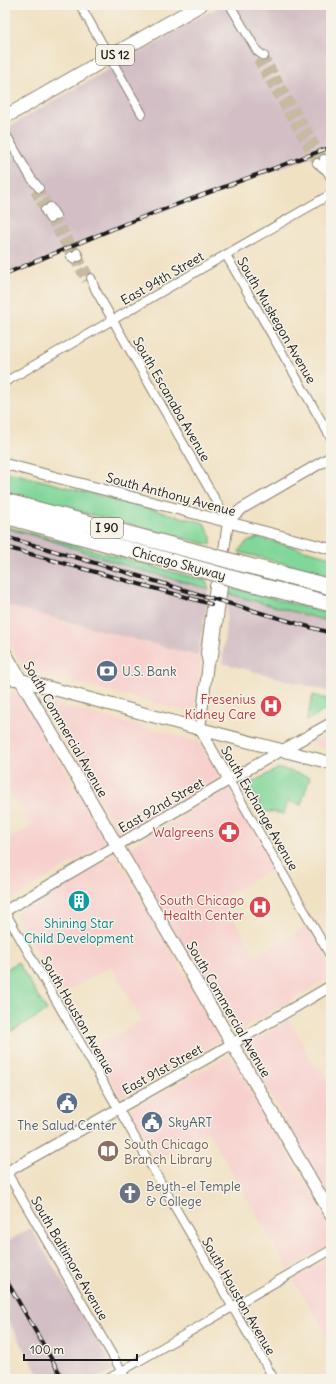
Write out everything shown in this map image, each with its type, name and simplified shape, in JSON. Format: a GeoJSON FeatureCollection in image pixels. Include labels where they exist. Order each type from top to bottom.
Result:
{"type":"FeatureCollection","features":[{"type":"Feature","properties":{"kind":"highway","name":"Chicago Skyway"},"geometry":{"type":"LineString","coordinates":[[5,501],[331,587]]}},
{"type":"Feature","properties":{"kind":"highway","name":"Chicago Skyway"},"geometry":{"type":"LineString","coordinates":[[5,516],[331,604]]}},
{"type":"Feature","properties":{"kind":"main road","name":"US 12"},"geometry":{"type":"LineString","coordinates":[[5,117],[200,5]]}},
{"type":"Feature","properties":{"kind":"main road","name":"South Commercial Avenue"},"geometry":{"type":"LineString","coordinates":[[5,653],[331,1214]]}},
{"type":"Feature","properties":{"kind":"main road"},"geometry":{"type":"LineString","coordinates":[[5,677],[331,763]]}},
{"type":"Feature","properties":{"kind":"street"},"geometry":{"type":"LineString","coordinates":[[80,5],[142,114]]}},
{"type":"Feature","properties":{"kind":"street"},"geometry":{"type":"LineString","coordinates":[[230,5],[259,55]]}},
{"type":"Feature","properties":{"kind":"street"},"geometry":{"type":"LineString","coordinates":[[5,133],[36,189]]}},
{"type":"Feature","properties":{"kind":"street"},"geometry":{"type":"LineString","coordinates":[[320,161],[329,174]]}},
{"type":"Feature","properties":{"kind":"street","name":"East 94th Street"},"geometry":{"type":"LineString","coordinates":[[5,382],[331,194]]}},
{"type":"Feature","properties":{"kind":"street"},"geometry":{"type":"LineString","coordinates":[[48,209],[53,218]]}},
{"type":"Feature","properties":{"kind":"street","name":"South Muskegon Avenue"},"geometry":{"type":"LineString","coordinates":[[226,255],[331,438]]}},
{"type":"Feature","properties":{"kind":"street","name":"South Escanaba Avenue"},"geometry":{"type":"LineString","coordinates":[[88,279],[228,522]]}},
{"type":"Feature","properties":{"kind":"street"},"geometry":{"type":"LineString","coordinates":[[200,729],[208,663],[213,655],[222,587],[220,579],[228,522],[243,508],[331,458]]}},
{"type":"Feature","properties":{"kind":"street","name":"South Anthony Avenue"},"geometry":{"type":"LineString","coordinates":[[5,464],[331,549]]}},
{"type":"Feature","properties":{"kind":"street","name":"East 92nd Street"},"geometry":{"type":"LineString","coordinates":[[5,912],[229,780],[331,723]]}},
{"type":"Feature","properties":{"kind":"street","name":"South Exchange Avenue"},"geometry":{"type":"LineString","coordinates":[[200,729],[331,957]]}},
{"type":"Feature","properties":{"kind":"street","name":"South Houston Avenue"},"geometry":{"type":"LineString","coordinates":[[5,912],[117,1109],[274,1379]]}},
{"type":"Feature","properties":{"kind":"street","name":"East 91st Street"},"geometry":{"type":"LineString","coordinates":[[6,1172],[331,986]]}},
{"type":"Feature","properties":{"kind":"street","name":"South Baltimore Avenue"},"geometry":{"type":"LineString","coordinates":[[6,1172],[126,1379]]}},
{"type":"Feature","properties":{"kind":"street"},"geometry":{"type":"LineString","coordinates":[[108,1379],[331,1250]]}},
{"type":"Feature","properties":{"kind":"shaded area"},"geometry":{"type":"Polygon","coordinates":[[[221,5],[331,5],[331,150],[87,240],[5,275],[5,129],[221,5]]]}},
{"type":"Feature","properties":{"kind":"shaded area"},"geometry":{"type":"Polygon","coordinates":[[[5,528],[50,540],[117,563],[209,589],[198,656],[5,605],[5,528]]]}},
{"type":"Feature","properties":{"kind":"shaded area"},"geometry":{"type":"Polygon","coordinates":[[[229,594],[331,621],[331,692],[222,663],[229,594]]]}},
{"type":"Feature","properties":{"kind":"shaded area"},"geometry":{"type":"Polygon","coordinates":[[[5,605],[197,656],[199,647],[203,648],[194,708],[190,712],[24,669],[5,635],[5,605]]]}},
{"type":"Feature","properties":{"kind":"shaded area"},"geometry":{"type":"Polygon","coordinates":[[[5,690],[21,694],[107,842],[8,901],[5,896],[5,841],[31,827],[5,783],[5,690]]]}},
{"type":"Feature","properties":{"kind":"shaded area"},"geometry":{"type":"Polygon","coordinates":[[[47,702],[199,742],[220,778],[120,835],[46,707],[47,702]]]}},
{"type":"Feature","properties":{"kind":"shaded area"},"geometry":{"type":"Polygon","coordinates":[[[331,732],[331,750],[315,746],[314,742],[331,732]]]}},
{"type":"Feature","properties":{"kind":"shaded area"},"geometry":{"type":"Polygon","coordinates":[[[229,789],[274,868],[222,898],[255,956],[308,926],[331,967],[331,977],[234,1032],[231,1030],[128,853],[130,847],[229,789]]]}},
{"type":"Feature","properties":{"kind":"shaded area"},"geometry":{"type":"Polygon","coordinates":[[[115,855],[222,1039],[121,1098],[93,1048],[142,1020],[111,966],[62,994],[15,913],[115,855]]]}},
{"type":"Feature","properties":{"kind":"shaded area"},"geometry":{"type":"Polygon","coordinates":[[[289,1020],[316,1068],[320,1066],[331,1086],[331,1200],[243,1047],[289,1020]]]}},
{"type":"Feature","properties":{"kind":"shaded area"},"geometry":{"type":"Polygon","coordinates":[[[230,1055],[313,1197],[317,1199],[331,1223],[331,1244],[288,1269],[208,1131],[158,1160],[130,1111],[230,1055]]]}},
{"type":"Feature","properties":{"kind":"shaded area"},"geometry":{"type":"Polygon","coordinates":[[[31,1228],[114,1369],[96,1379],[39,1379],[38,1373],[5,1315],[5,1243],[31,1228]]]}},
{"type":"Feature","properties":{"kind":"shaded area"},"geometry":{"type":"Polygon","coordinates":[[[331,1257],[331,1344],[293,1279],[331,1257]]]}},
{"type":"Feature","properties":{"kind":"green space"},"geometry":{"type":"Polygon","coordinates":[[[5,471],[204,523],[211,537],[211,545],[5,493],[5,471]]]}},
{"type":"Feature","properties":{"kind":"green space"},"geometry":{"type":"Polygon","coordinates":[[[5,526],[206,581],[209,589],[117,563],[50,540],[5,528],[5,526]]]}},
{"type":"Feature","properties":{"kind":"green space"},"geometry":{"type":"Polygon","coordinates":[[[256,537],[331,557],[331,576],[239,552],[243,545],[256,539],[256,537]]]}},
{"type":"Feature","properties":{"kind":"green space"},"geometry":{"type":"Polygon","coordinates":[[[234,588],[331,614],[331,622],[229,594],[234,588]]]}},
{"type":"Feature","properties":{"kind":"green space"},"geometry":{"type":"Polygon","coordinates":[[[313,695],[331,700],[331,707],[306,721],[313,695]]]}},
{"type":"Feature","properties":{"kind":"green space"},"geometry":{"type":"Polygon","coordinates":[[[279,768],[310,777],[301,805],[288,801],[284,814],[264,811],[247,785],[279,768]]]}},
{"type":"Feature","properties":{"kind":"green space"},"geometry":{"type":"Polygon","coordinates":[[[18,962],[47,1011],[5,1035],[5,970],[18,962]]]}},
{"type":"Feature","properties":{"kind":"tunnel"},"geometry":{"type":"LineString","coordinates":[[264,56],[324,159]]}},
{"type":"Feature","properties":{"kind":"tunnel"},"geometry":{"type":"LineString","coordinates":[[257,60],[317,163]]}},
{"type":"Feature","properties":{"kind":"tunnel"},"geometry":{"type":"LineString","coordinates":[[39,188],[50,207]]}},
{"type":"Feature","properties":{"kind":"tunnel"},"geometry":{"type":"LineString","coordinates":[[34,191],[45,210]]}},
{"type":"Feature","properties":{"kind":"tunnel"},"geometry":{"type":"LineString","coordinates":[[56,216],[77,253]]}},
{"type":"Feature","properties":{"kind":"tunnel"},"geometry":{"type":"LineString","coordinates":[[50,219],[71,256]]}},
{"type":"Feature","properties":{"kind":"tunnel"},"geometry":{"type":"LineString","coordinates":[[79,257],[91,278]]}},
{"type":"Feature","properties":{"kind":"tunnel"},"geometry":{"type":"LineString","coordinates":[[73,259],[86,281]]}},
{"type":"Feature","properties":{"kind":"railway"},"geometry":{"type":"LineString","coordinates":[[5,274],[127,223],[331,147]]}},
{"type":"Feature","properties":{"kind":"railway"},"geometry":{"type":"LineString","coordinates":[[5,537],[331,633]]}},
{"type":"Feature","properties":{"kind":"railway"},"geometry":{"type":"LineString","coordinates":[[5,547],[211,604]]}},
{"type":"Feature","properties":{"kind":"railway"},"geometry":{"type":"LineString","coordinates":[[5,1278],[63,1379]]}},
{"type":"Feature","properties":{"kind":"place","name":"U.S. Bank"},"geometry":{"type":"Point","coordinates":[107,671]}},
{"type":"Feature","properties":{"kind":"place","name":"Fresenius Kidney Care"},"geometry":{"type":"Point","coordinates":[271,706]}},
{"type":"Feature","properties":{"kind":"place","name":"Walgreens"},"geometry":{"type":"Point","coordinates":[229,832]}},
{"type":"Feature","properties":{"kind":"place","name":"Shining Star Child Development"},"geometry":{"type":"Point","coordinates":[79,901]}},
{"type":"Feature","properties":{"kind":"place","name":"South Chicago Health Center"},"geometry":{"type":"Point","coordinates":[260,907]}},
{"type":"Feature","properties":{"kind":"place","name":"The Salud Center"},"geometry":{"type":"Point","coordinates":[67,1103]}},
{"type":"Feature","properties":{"kind":"place","name":"SkyART"},"geometry":{"type":"Point","coordinates":[152,1122]}},
{"type":"Feature","properties":{"kind":"place","name":"South Chicago Branch Library"},"geometry":{"type":"Point","coordinates":[108,1151]}},
{"type":"Feature","properties":{"kind":"place","name":"Beyth-el Temple & College"},"geometry":{"type":"Point","coordinates":[130,1193]}}]}
